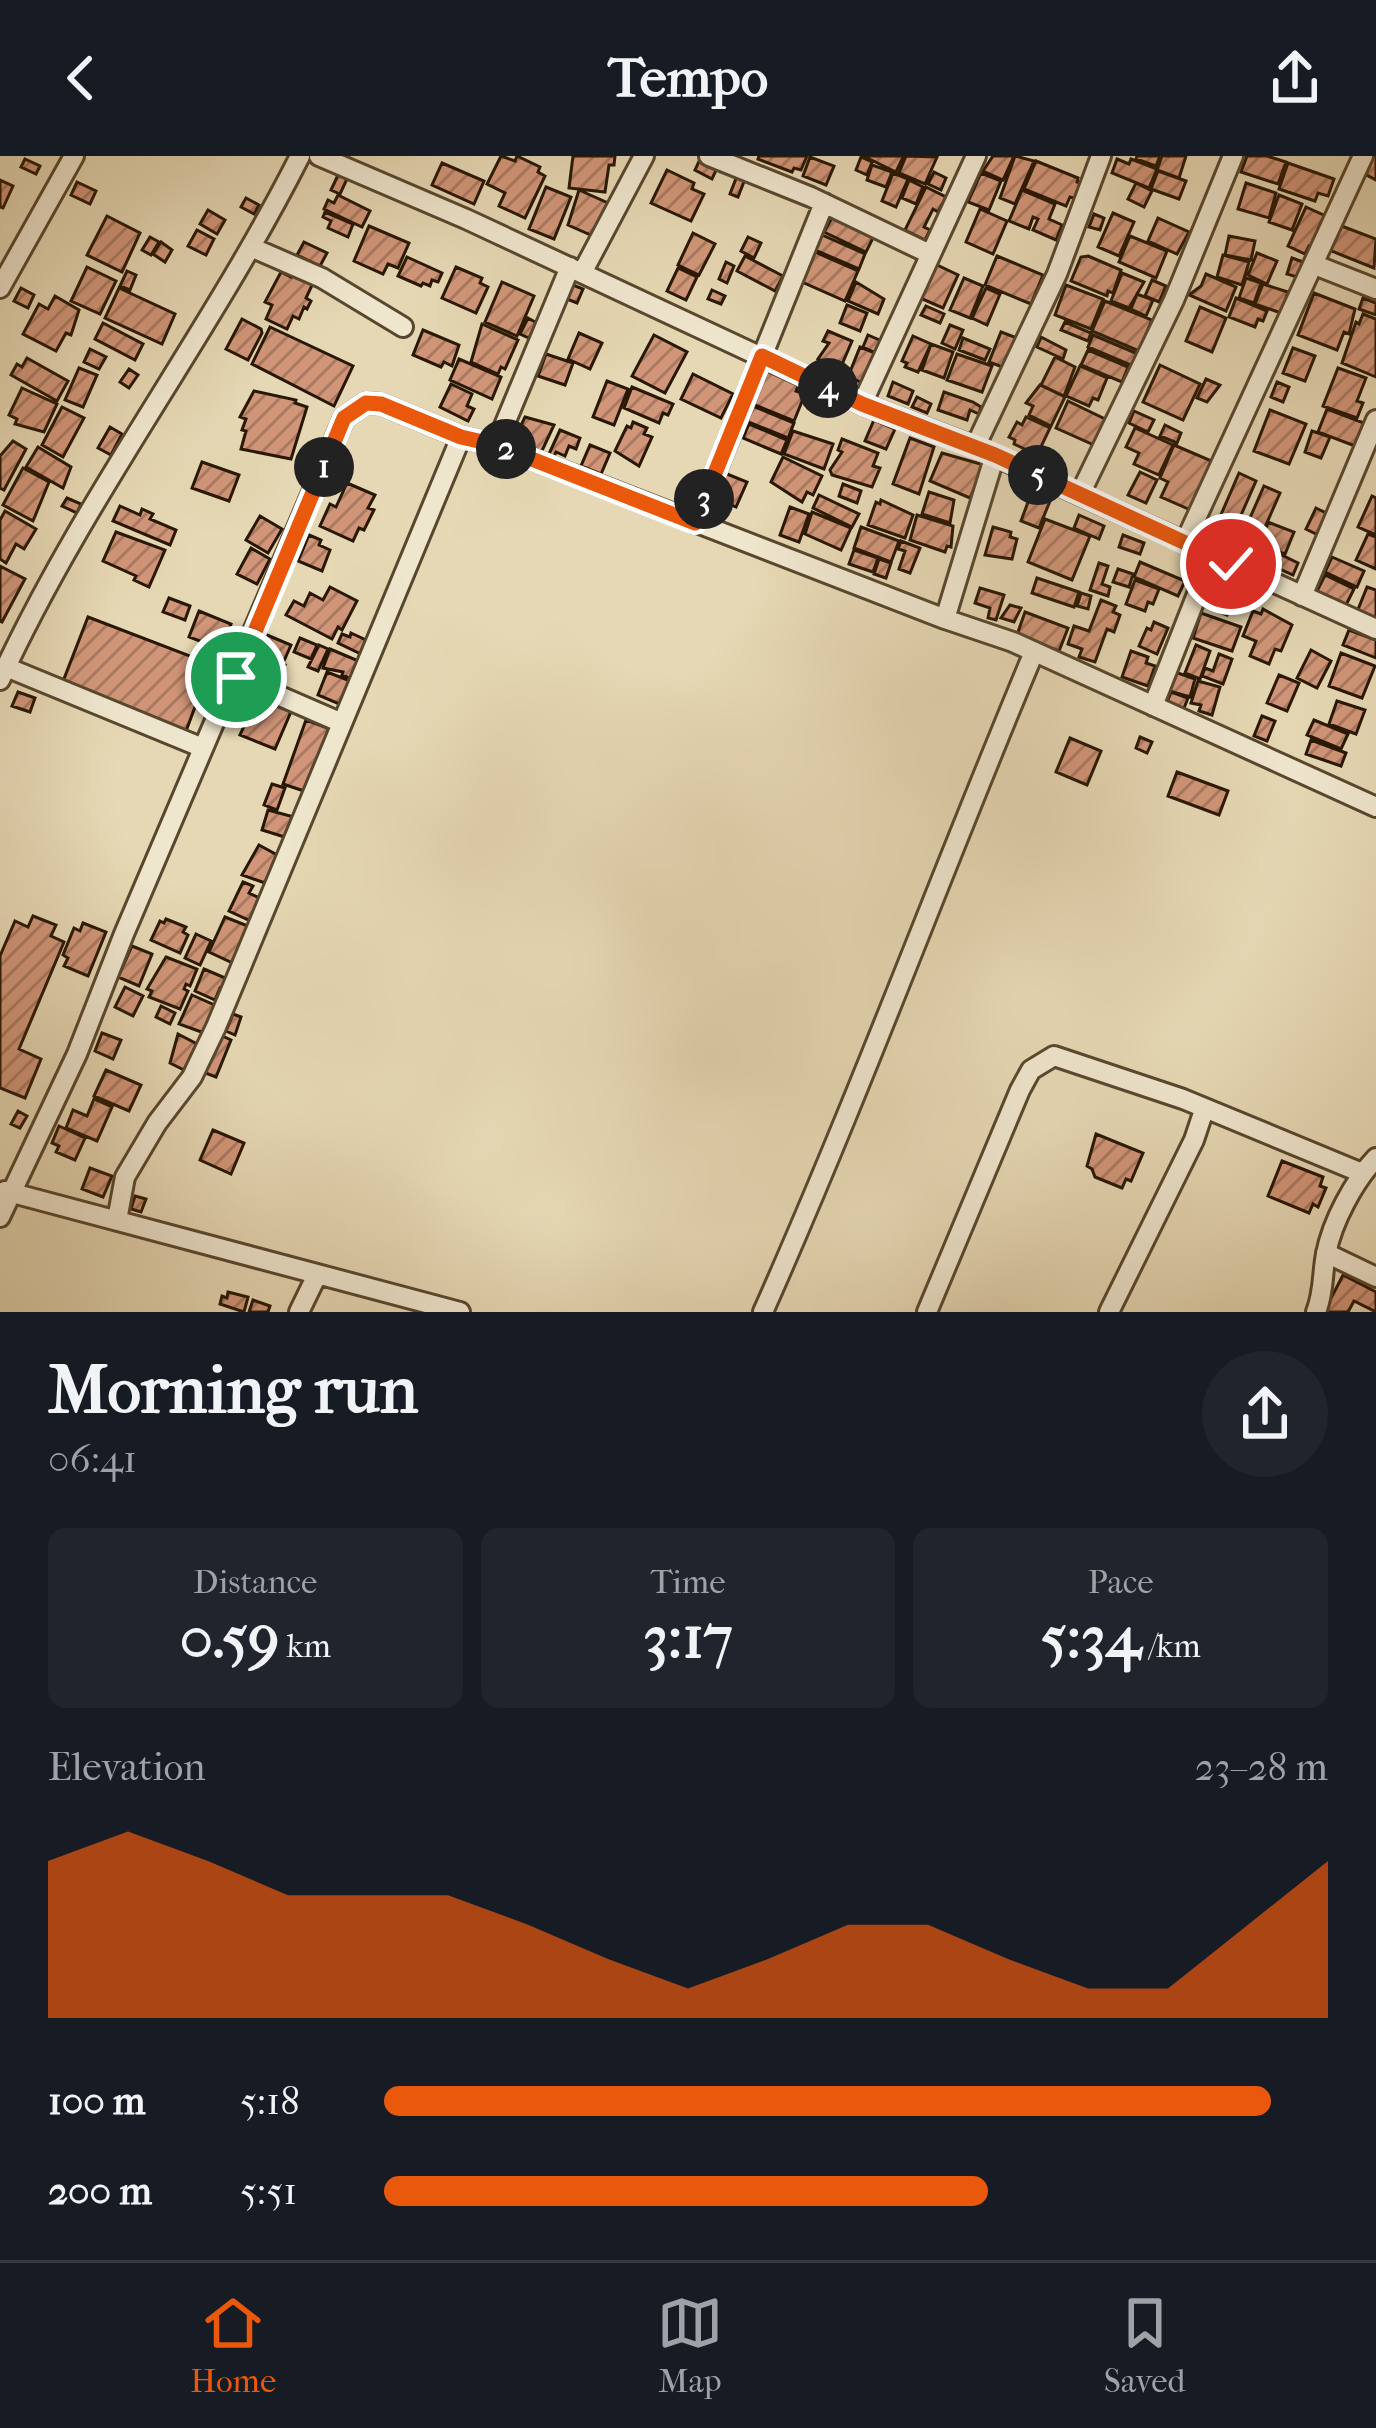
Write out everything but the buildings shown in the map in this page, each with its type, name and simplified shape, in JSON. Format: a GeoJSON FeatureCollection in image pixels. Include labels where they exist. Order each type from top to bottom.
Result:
{"type":"FeatureCollection","features":[{"type":"Feature","properties":{"kind":"street"},"geometry":{"type":"LineString","coordinates":[[2,276],[45,213],[74,156]]}},
{"type":"Feature","properties":{"kind":"street"},"geometry":{"type":"LineString","coordinates":[[203,748],[4,663],[68,547],[253,248],[300,156]]}},
{"type":"Feature","properties":{"kind":"street"},"geometry":{"type":"LineString","coordinates":[[319,156],[862,404],[995,455],[1376,629]]}},
{"type":"Feature","properties":{"kind":"street"},"geometry":{"type":"LineString","coordinates":[[496,445],[576,270],[644,156]]}},
{"type":"Feature","properties":{"kind":"street"},"geometry":{"type":"LineString","coordinates":[[710,156],[824,202],[930,254]]}},
{"type":"Feature","properties":{"kind":"street"},"geometry":{"type":"LineString","coordinates":[[862,404],[976,156]]}},
{"type":"Feature","properties":{"kind":"street"},"geometry":{"type":"LineString","coordinates":[[975,447],[1058,274],[1101,156]]}},
{"type":"Feature","properties":{"kind":"street"},"geometry":{"type":"LineString","coordinates":[[1080,494],[1174,300],[1233,156]]}},
{"type":"Feature","properties":{"kind":"street"},"geometry":{"type":"LineString","coordinates":[[1186,540],[1363,156]]}},
{"type":"Feature","properties":{"kind":"street"},"geometry":{"type":"LineString","coordinates":[[695,523],[824,202]]}},
{"type":"Feature","properties":{"kind":"street"},"geometry":{"type":"LineString","coordinates":[[253,248],[322,278],[403,327]]}},
{"type":"Feature","properties":{"kind":"street"},"geometry":{"type":"LineString","coordinates":[[1315,266],[1376,289]]}},
{"type":"Feature","properties":{"kind":"street"},"geometry":{"type":"LineString","coordinates":[[0,1217],[6,1192],[77,1054],[344,418],[366,403],[381,404],[461,437],[496,445],[1034,652],[1376,807]]}},
{"type":"Feature","properties":{"kind":"street"},"geometry":{"type":"LineString","coordinates":[[1302,596],[1376,420]]}},
{"type":"Feature","properties":{"kind":"street"},"geometry":{"type":"LineString","coordinates":[[117,1220],[125,1177],[193,1077],[461,437]]}},
{"type":"Feature","properties":{"kind":"street"},"geometry":{"type":"LineString","coordinates":[[945,619],[995,455]]}},
{"type":"Feature","properties":{"kind":"street"},"geometry":{"type":"LineString","coordinates":[[1153,706],[1205,574]]}},
{"type":"Feature","properties":{"kind":"street"},"geometry":{"type":"LineString","coordinates":[[763,1312],[856,1100],[948,857],[1034,652]]}},
{"type":"Feature","properties":{"kind":"street"},"geometry":{"type":"LineString","coordinates":[[236,677],[342,723]]}},
{"type":"Feature","properties":{"kind":"street"},"geometry":{"type":"LineString","coordinates":[[927,1312],[1031,1070],[1054,1056],[1369,1165],[1326,1253],[1326,1283],[1316,1312]]}},
{"type":"Feature","properties":{"kind":"street"},"geometry":{"type":"LineString","coordinates":[[1109,1312],[1194,1140],[1204,1110]]}},
{"type":"Feature","properties":{"kind":"street"},"geometry":{"type":"LineString","coordinates":[[6,1192],[460,1312]]}},
{"type":"Feature","properties":{"kind":"street"},"geometry":{"type":"LineString","coordinates":[[1326,1253],[1376,1277]]}},
{"type":"Feature","properties":{"kind":"street"},"geometry":{"type":"LineString","coordinates":[[299,1312],[316,1277]]}},
{"type":"Feature","properties":{"kind":"route"},"geometry":{"type":"LineString","coordinates":[[236,677],[344,418],[366,403],[381,404],[461,437],[496,445],[695,523],[762,356],[862,404],[995,455],[1231,564]]}}]}
